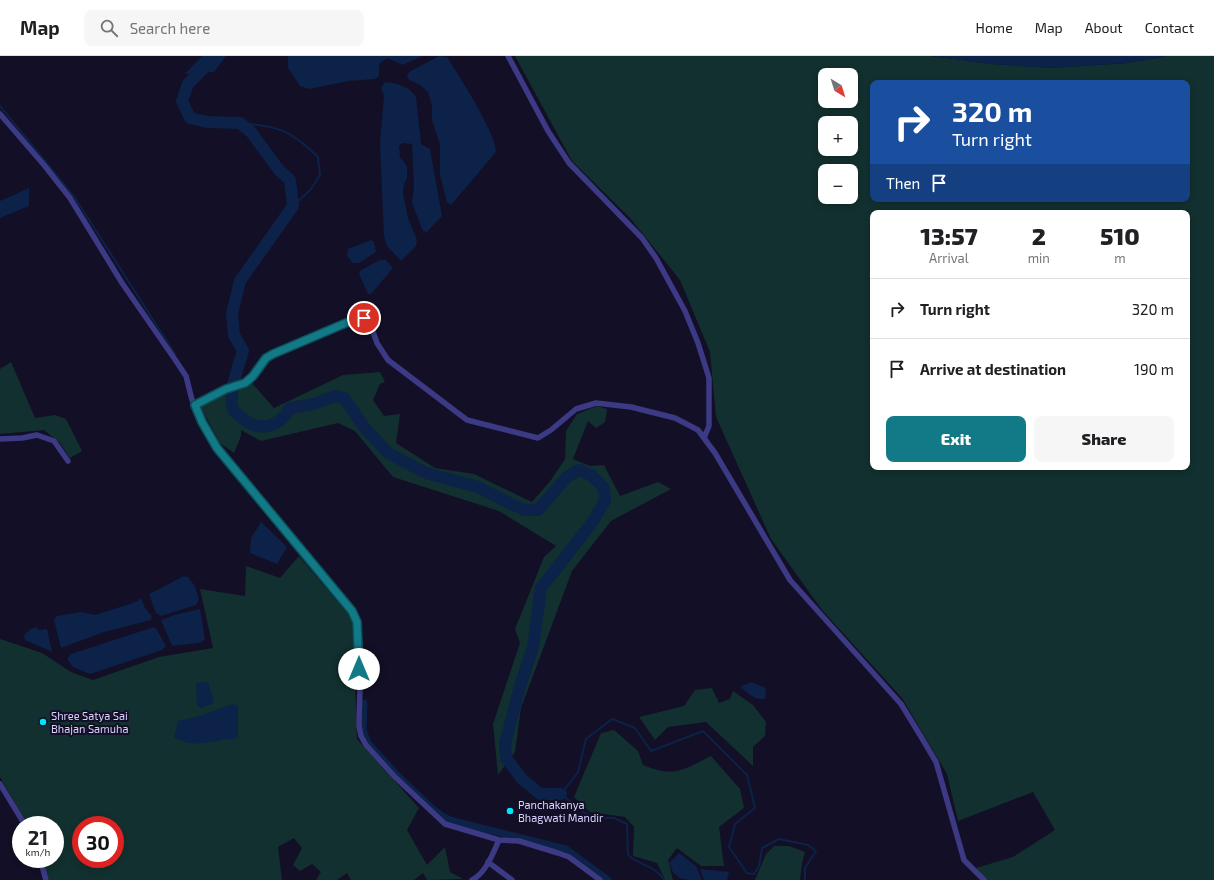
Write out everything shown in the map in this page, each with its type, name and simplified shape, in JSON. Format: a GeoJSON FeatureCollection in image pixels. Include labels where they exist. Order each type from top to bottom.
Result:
{"type":"FeatureCollection","features":[{"type":"Feature","properties":{"kind":"street"},"geometry":{"type":"LineString","coordinates":[[508,56],[548,131],[569,163],[642,238],[656,258],[685,311],[698,343],[709,378],[708,426],[704,438]]}},
{"type":"Feature","properties":{"kind":"street"},"geometry":{"type":"LineString","coordinates":[[0,115],[44,165],[70,198],[122,283],[186,376],[192,400],[202,422],[217,448],[352,611],[357,622],[359,641],[359,726],[361,736],[366,745],[395,777],[445,824],[499,840],[519,841],[558,853],[569,857],[600,880]]}},
{"type":"Feature","properties":{"kind":"street"},"geometry":{"type":"LineString","coordinates":[[195,405],[226,389],[239,385],[253,376],[266,358],[353,320],[364,318],[371,326],[377,343],[388,360],[467,420],[538,438],[551,430],[576,409],[596,403],[631,407],[674,418],[698,430],[790,580],[901,704],[936,762],[964,860],[984,880]]}},
{"type":"Feature","properties":{"kind":"street"},"geometry":{"type":"LineString","coordinates":[[0,439],[22,438],[37,435],[54,441],[68,461]]}},
{"type":"Feature","properties":{"kind":"street"},"geometry":{"type":"LineString","coordinates":[[0,784],[20,816]]}},
{"type":"Feature","properties":{"kind":"street"},"geometry":{"type":"LineString","coordinates":[[472,880],[477,878],[488,862],[499,840]]}},
{"type":"Feature","properties":{"kind":"street"},"geometry":{"type":"LineString","coordinates":[[488,862],[512,880]]}},
{"type":"Feature","properties":{"kind":"street"},"geometry":{"type":"LineString","coordinates":[[43,868],[46,880]]}},
{"type":"Feature","properties":{"kind":"green space"},"geometry":{"type":"Polygon","coordinates":[[[515,56],[931,56],[992,64],[1050,68],[1127,63],[1167,56],[1214,56],[1214,880],[986,880],[976,868],[1013,857],[1055,830],[1033,792],[958,821],[947,774],[902,698],[822,610],[771,539],[716,417],[710,352],[680,280],[630,218],[572,161],[515,56]]]}},
{"type":"Feature","properties":{"kind":"green space"},"geometry":{"type":"Polygon","coordinates":[[[11,362],[35,418],[55,415],[66,419],[82,451],[70,458],[60,443],[44,430],[0,434],[0,369],[11,362]]]}},
{"type":"Feature","properties":{"kind":"green space"},"geometry":{"type":"Polygon","coordinates":[[[380,372],[385,382],[380,384],[373,400],[384,416],[400,414],[396,443],[435,468],[474,474],[532,502],[551,480],[565,459],[566,431],[577,414],[597,406],[607,409],[605,422],[596,428],[588,421],[573,459],[590,466],[604,465],[620,496],[658,482],[671,489],[611,521],[572,571],[521,708],[515,752],[498,775],[493,724],[520,643],[515,629],[544,557],[556,546],[499,511],[393,477],[355,431],[338,423],[261,441],[241,430],[241,436],[234,453],[220,443],[200,406],[252,383],[274,408],[343,375],[380,372]]]}},
{"type":"Feature","properties":{"kind":"green space"},"geometry":{"type":"Polygon","coordinates":[[[299,556],[353,620],[357,739],[419,808],[407,830],[427,865],[445,847],[450,872],[463,879],[427,880],[423,873],[414,880],[351,880],[347,873],[337,880],[316,880],[321,872],[312,864],[300,871],[293,865],[302,848],[294,838],[278,847],[282,880],[49,880],[45,868],[64,868],[64,816],[23,816],[0,777],[0,639],[42,653],[71,672],[93,680],[159,657],[213,648],[200,589],[245,596],[246,566],[280,578],[299,556]]]}},
{"type":"Feature","properties":{"kind":"green space"},"geometry":{"type":"Polygon","coordinates":[[[712,688],[719,703],[730,699],[733,691],[753,705],[766,722],[765,736],[753,747],[753,766],[706,722],[668,727],[655,740],[639,717],[684,706],[695,690],[712,688]]]}},
{"type":"Feature","properties":{"kind":"green space"},"geometry":{"type":"Polygon","coordinates":[[[614,730],[638,751],[643,765],[654,769],[671,772],[693,765],[711,756],[740,789],[744,808],[719,827],[724,866],[701,866],[677,848],[668,860],[673,880],[665,880],[657,863],[633,856],[634,827],[625,817],[590,812],[574,797],[601,733],[614,730]]]}},
{"type":"Feature","properties":{"kind":"green space"},"geometry":{"type":"Polygon","coordinates":[[[774,846],[789,846],[805,852],[800,880],[755,880],[766,854],[774,846]]]}},
{"type":"Feature","properties":{"kind":"water"},"geometry":{"type":"Polygon","coordinates":[[[202,56],[226,56],[214,72],[185,74],[202,56]]]}},
{"type":"Feature","properties":{"kind":"water"},"geometry":{"type":"Polygon","coordinates":[[[288,56],[422,56],[403,65],[387,58],[379,64],[379,76],[375,79],[349,81],[309,89],[300,86],[288,68],[288,56]]]}},
{"type":"Feature","properties":{"kind":"water"},"geometry":{"type":"Polygon","coordinates":[[[439,56],[447,57],[468,90],[490,131],[496,152],[451,205],[447,202],[440,175],[440,145],[432,120],[432,106],[428,92],[420,85],[409,80],[407,76],[409,72],[439,56]]]}},
{"type":"Feature","properties":{"kind":"water"},"geometry":{"type":"Polygon","coordinates":[[[931,56],[1167,56],[1127,63],[1050,68],[992,64],[931,56]]]}},
{"type":"Feature","properties":{"kind":"water"},"geometry":{"type":"Polygon","coordinates":[[[385,82],[403,86],[416,97],[421,144],[430,149],[442,216],[427,232],[423,231],[412,203],[414,186],[412,144],[403,143],[399,146],[400,157],[407,166],[407,178],[404,184],[403,193],[408,218],[417,240],[416,246],[401,261],[387,246],[384,236],[380,144],[384,96],[381,88],[385,82]]]}},
{"type":"Feature","properties":{"kind":"water"},"geometry":{"type":"Polygon","coordinates":[[[29,188],[29,206],[0,218],[0,201],[29,188]]]}},
{"type":"Feature","properties":{"kind":"water"},"geometry":{"type":"Polygon","coordinates":[[[371,240],[374,242],[376,252],[359,263],[353,263],[347,256],[348,249],[371,240]]]}},
{"type":"Feature","properties":{"kind":"water"},"geometry":{"type":"Polygon","coordinates":[[[380,260],[386,260],[393,268],[371,294],[368,294],[359,274],[361,270],[380,260]]]}},
{"type":"Feature","properties":{"kind":"water"},"geometry":{"type":"Polygon","coordinates":[[[261,522],[287,547],[277,564],[250,553],[251,538],[261,522]]]}},
{"type":"Feature","properties":{"kind":"water"},"geometry":{"type":"Polygon","coordinates":[[[184,576],[188,577],[195,586],[199,600],[196,605],[161,616],[156,613],[149,594],[184,576]]]}},
{"type":"Feature","properties":{"kind":"water"},"geometry":{"type":"Polygon","coordinates":[[[141,598],[145,608],[152,616],[151,620],[104,632],[61,648],[54,620],[57,616],[82,612],[95,615],[136,602],[141,598]]]}},
{"type":"Feature","properties":{"kind":"water"},"geometry":{"type":"Polygon","coordinates":[[[200,609],[205,640],[200,643],[172,646],[161,620],[174,615],[200,609]]]}},
{"type":"Feature","properties":{"kind":"water"},"geometry":{"type":"Polygon","coordinates":[[[37,627],[39,630],[47,629],[52,652],[25,640],[24,635],[31,629],[37,627]]]}},
{"type":"Feature","properties":{"kind":"water"},"geometry":{"type":"Polygon","coordinates":[[[154,627],[166,646],[162,650],[90,674],[73,667],[67,659],[71,654],[154,627]]]}},
{"type":"Feature","properties":{"kind":"water"},"geometry":{"type":"Polygon","coordinates":[[[208,682],[214,703],[201,708],[197,706],[196,683],[208,682]]]}},
{"type":"Feature","properties":{"kind":"water"},"geometry":{"type":"Polygon","coordinates":[[[751,682],[766,688],[765,699],[751,696],[740,687],[751,682]]]}},
{"type":"Feature","properties":{"kind":"water"},"geometry":{"type":"Polygon","coordinates":[[[233,704],[238,706],[238,737],[204,743],[192,743],[174,737],[178,721],[199,716],[233,704]]]}},
{"type":"Feature","properties":{"kind":"water"},"geometry":{"type":"Polygon","coordinates":[[[679,853],[696,866],[702,880],[680,878],[674,873],[669,863],[679,853]]]}},
{"type":"Feature","properties":{"kind":"water"},"geometry":{"type":"Polygon","coordinates":[[[700,869],[729,872],[727,880],[704,880],[700,869]]]}},
{"type":"Feature","properties":{"kind":"waterway"},"geometry":{"type":"LineString","coordinates":[[216,56],[188,84],[182,101],[190,118],[207,122],[240,123],[251,132],[279,170],[290,180],[293,206],[240,281],[232,314],[234,335],[243,351],[232,389],[231,396],[234,411],[254,425],[268,426],[280,420],[290,408],[314,404],[335,396],[344,398],[364,427],[388,453],[426,473],[478,487],[525,510],[538,510],[567,477],[579,470],[591,475],[604,488],[605,501],[591,524],[541,588],[533,647],[520,686],[505,744],[506,758],[522,779],[540,794],[561,794]]}},
{"type":"Feature","properties":{"kind":"waterway"},"geometry":{"type":"LineString","coordinates":[[0,106],[75,198],[175,354]]}},
{"type":"Feature","properties":{"kind":"waterway"},"geometry":{"type":"LineString","coordinates":[[240,123],[264,126],[283,131],[300,141],[318,157],[320,175],[311,189],[293,206]]}},
{"type":"Feature","properties":{"kind":"waterway"},"geometry":{"type":"LineString","coordinates":[[364,703],[363,730],[368,743],[396,774],[442,816],[453,821],[566,849],[608,880]]}},
{"type":"Feature","properties":{"kind":"waterway"},"geometry":{"type":"LineString","coordinates":[[664,880],[652,868],[628,855],[627,824],[614,818],[596,818],[583,812],[561,794],[578,772],[586,739],[612,719],[635,728],[651,751],[703,731],[747,775],[755,808],[735,824],[729,847],[747,873],[754,874],[759,866],[762,848],[779,839],[808,845],[816,851],[805,868],[805,880]]}},
{"type":"Feature","properties":{"kind":"place","name":"Shree Satya Sai Bhajan Samuha"},"geometry":{"type":"Point","coordinates":[43,722]}},
{"type":"Feature","properties":{"kind":"place","name":"Panchakanya Bhagwati Mandir"},"geometry":{"type":"Point","coordinates":[510,811]}},
{"type":"Feature","properties":{"kind":"route"},"geometry":{"type":"LineString","coordinates":[[359,669],[357,622],[352,611],[340,594],[275,520],[217,448],[202,422],[195,405],[226,389],[245,383],[253,376],[266,358],[273,354],[353,320],[364,318]]}}]}
